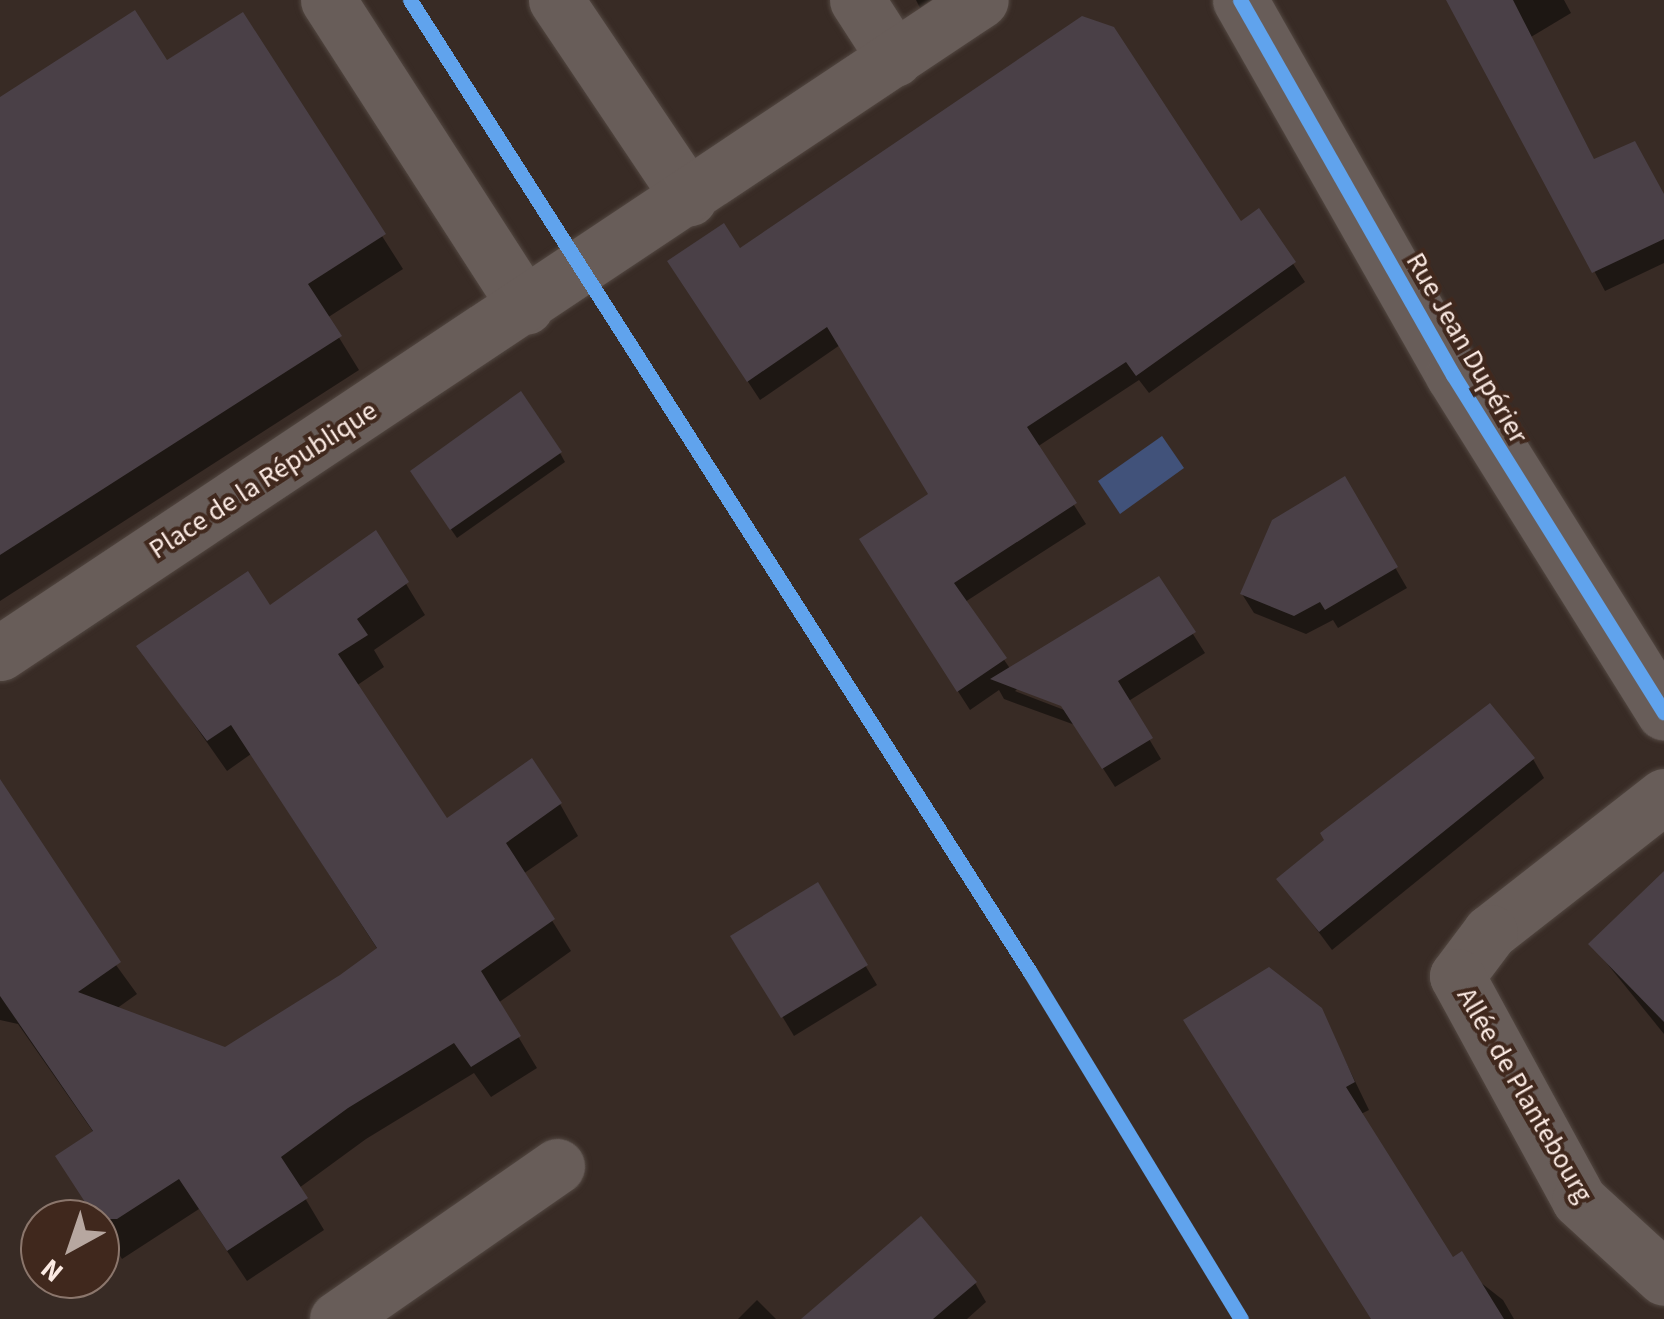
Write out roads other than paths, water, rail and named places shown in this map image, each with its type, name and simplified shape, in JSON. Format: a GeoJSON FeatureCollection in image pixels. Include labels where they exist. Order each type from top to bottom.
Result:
{"type":"FeatureCollection","features":[{"type":"Feature","properties":{"kind":"street"},"geometry":{"type":"LineString","coordinates":[[328,0],[526,307]]}},
{"type":"Feature","properties":{"kind":"street"},"geometry":{"type":"LineString","coordinates":[[556,0],[690,198]]}},
{"type":"Feature","properties":{"kind":"street"},"geometry":{"type":"LineString","coordinates":[[857,0],[895,59]]}},
{"type":"Feature","properties":{"kind":"street","name":"Place de la République"},"geometry":{"type":"LineString","coordinates":[[0,653],[690,198],[980,0]]}},
{"type":"Feature","properties":{"kind":"street","name":"Rue Jean Dupérier"},"geometry":{"type":"LineString","coordinates":[[1240,0],[1453,374],[1664,712]]}},
{"type":"Feature","properties":{"kind":"street","name":"Allée de Plantebourg"},"geometry":{"type":"LineString","coordinates":[[1664,796],[1490,932],[1457,976],[1579,1200],[1664,1278]]}},
{"type":"Feature","properties":{"kind":"street"},"geometry":{"type":"LineString","coordinates":[[338,1319],[557,1166]]}},
{"type":"Feature","properties":{"kind":"water"},"geometry":{"type":"Polygon","coordinates":[[[1162,436],[1184,468],[1120,514],[1098,481],[1162,436]]]}}]}
